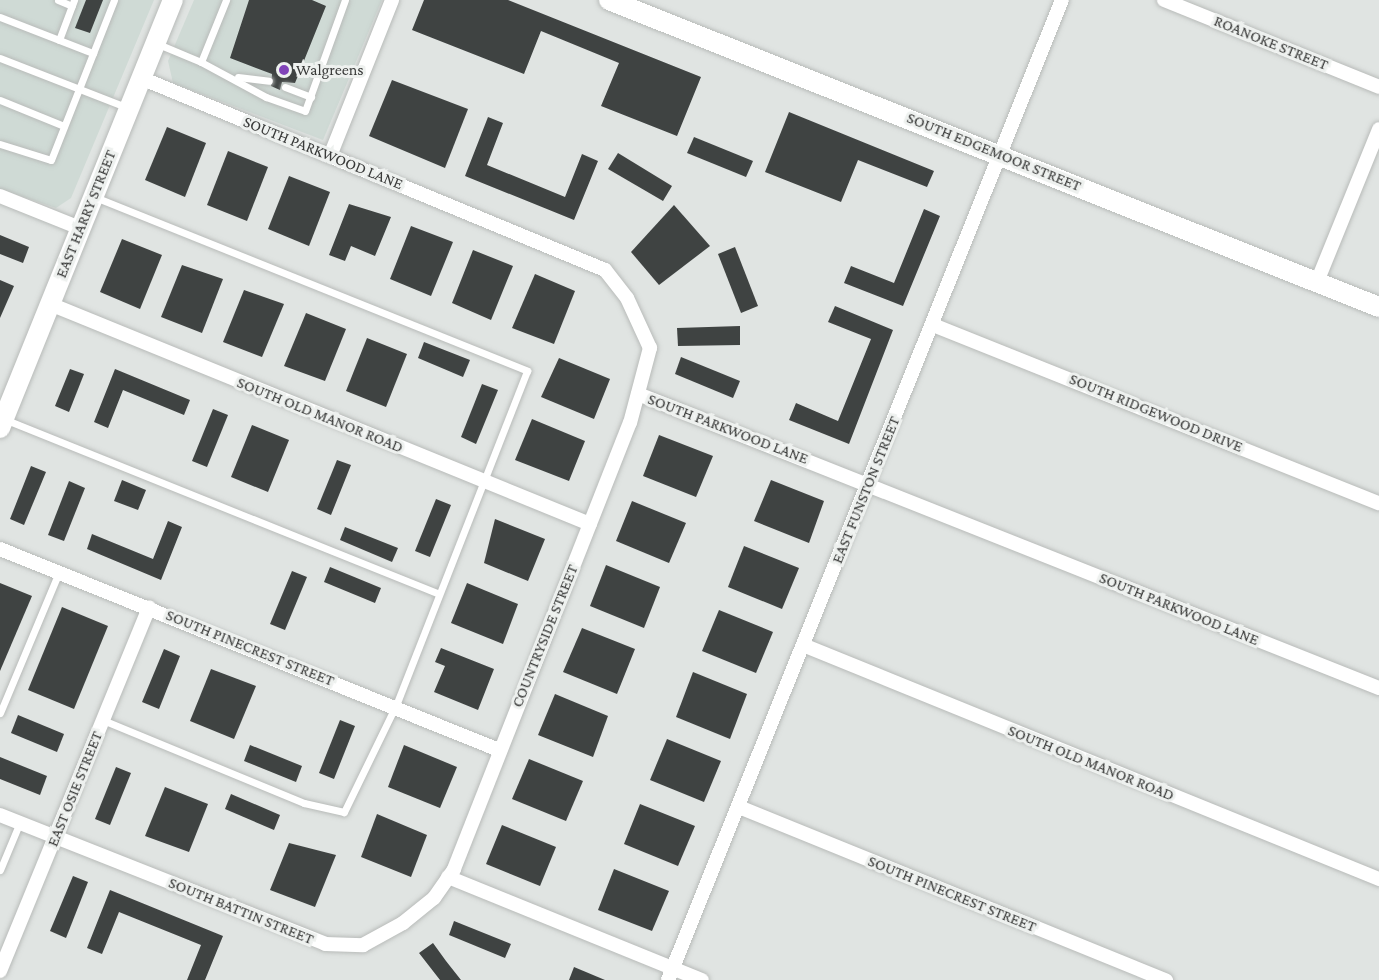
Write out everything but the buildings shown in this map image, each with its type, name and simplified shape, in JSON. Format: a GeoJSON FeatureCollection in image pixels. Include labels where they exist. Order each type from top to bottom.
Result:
{"type":"FeatureCollection","features":[{"type":"Feature","properties":{"kind":"street","name":"EAST HARRY STREET"},"geometry":{"type":"LineString","coordinates":[[1,421],[173,0]]}},
{"type":"Feature","properties":{"kind":"street"},"geometry":{"type":"LineString","coordinates":[[330,156],[392,0]]}},
{"type":"Feature","properties":{"kind":"street","name":"EAST FUNSTON STREET"},"geometry":{"type":"LineString","coordinates":[[670,974],[1062,0]]}},
{"type":"Feature","properties":{"kind":"street","name":"ROANOKE STREET"},"geometry":{"type":"LineString","coordinates":[[1164,0],[1379,87]]}},
{"type":"Feature","properties":{"kind":"street","name":"SOUTH EDGEMOOR STREET"},"geometry":{"type":"LineString","coordinates":[[616,1],[1002,152],[1379,307]]}},
{"type":"Feature","properties":{"kind":"street","name":"SOUTH PARKWOOD LANE"},"geometry":{"type":"LineString","coordinates":[[141,78],[605,270],[627,298],[650,348],[638,393],[1379,688]]}},
{"type":"Feature","properties":{"kind":"street"},"geometry":{"type":"LineString","coordinates":[[1317,282],[1379,129]]}},
{"type":"Feature","properties":{"kind":"street"},"geometry":{"type":"LineString","coordinates":[[0,196],[80,228]]}},
{"type":"Feature","properties":{"kind":"street","name":"SOUTH OLD MANOR ROAD"},"geometry":{"type":"LineString","coordinates":[[50,304],[590,524]]}},
{"type":"Feature","properties":{"kind":"street","name":"SOUTH RIDGEWOOD DRIVE"},"geometry":{"type":"LineString","coordinates":[[933,325],[1379,503]]}},
{"type":"Feature","properties":{"kind":"street","name":"COUNTRYSIDE STREET"},"geometry":{"type":"LineString","coordinates":[[448,878],[590,524],[638,393]]}},
{"type":"Feature","properties":{"kind":"street","name":"SOUTH PINECREST STREET"},"geometry":{"type":"LineString","coordinates":[[0,549],[149,607],[498,750]]}},
{"type":"Feature","properties":{"kind":"street","name":"EAST OSIE STREET"},"geometry":{"type":"LineString","coordinates":[[0,971],[149,607]]}},
{"type":"Feature","properties":{"kind":"street","name":"SOUTH OLD MANOR ROAD"},"geometry":{"type":"LineString","coordinates":[[803,645],[1379,879]]}},
{"type":"Feature","properties":{"kind":"street","name":"SOUTH PINECREST STREET"},"geometry":{"type":"LineString","coordinates":[[739,807],[1166,980]]}},
{"type":"Feature","properties":{"kind":"street","name":"SOUTH BATTIN STREET"},"geometry":{"type":"LineString","coordinates":[[0,815],[325,944],[363,945],[403,923],[435,898],[448,878]]}},
{"type":"Feature","properties":{"kind":"street"},"geometry":{"type":"LineString","coordinates":[[448,878],[670,974],[702,980]]}},
{"type":"Feature","properties":{"kind":"lane"},"geometry":{"type":"LineString","coordinates":[[58,0],[73,3],[59,39]]}},
{"type":"Feature","properties":{"kind":"lane"},"geometry":{"type":"LineString","coordinates":[[0,144],[49,162],[114,0]]}},
{"type":"Feature","properties":{"kind":"lane"},"geometry":{"type":"LineString","coordinates":[[201,62],[226,0]]}},
{"type":"Feature","properties":{"kind":"lane"},"geometry":{"type":"LineString","coordinates":[[236,76],[266,97],[302,110],[311,97],[345,0]]}},
{"type":"Feature","properties":{"kind":"lane"},"geometry":{"type":"LineString","coordinates":[[0,17],[93,53]]}},
{"type":"Feature","properties":{"kind":"lane"},"geometry":{"type":"LineString","coordinates":[[156,43],[236,76],[269,81]]}},
{"type":"Feature","properties":{"kind":"lane"},"geometry":{"type":"LineString","coordinates":[[0,58],[129,108]]}},
{"type":"Feature","properties":{"kind":"lane"},"geometry":{"type":"LineString","coordinates":[[285,87],[311,97]]}},
{"type":"Feature","properties":{"kind":"lane"},"geometry":{"type":"LineString","coordinates":[[0,100],[64,126]]}},
{"type":"Feature","properties":{"kind":"lane"},"geometry":{"type":"LineString","coordinates":[[93,197],[527,371],[436,593],[395,707],[354,796],[339,813],[103,720]]}},
{"type":"Feature","properties":{"kind":"lane"},"geometry":{"type":"LineString","coordinates":[[1,421],[436,593]]}},
{"type":"Feature","properties":{"kind":"lane"},"geometry":{"type":"LineString","coordinates":[[0,713],[59,572]]}},
{"type":"Feature","properties":{"kind":"lane"},"geometry":{"type":"LineString","coordinates":[[0,870],[20,822]]}},
{"type":"Feature","properties":{"kind":"shaded area"},"geometry":{"type":"Polygon","coordinates":[[[0,0],[154,0],[71,198],[56,208],[0,189],[0,0]]]}},
{"type":"Feature","properties":{"kind":"shaded area"},"geometry":{"type":"Polygon","coordinates":[[[194,0],[382,0],[323,140],[173,83],[168,61],[194,0]]]}},
{"type":"Feature","properties":{"kind":"place","name":"Walgreens"},"geometry":{"type":"Point","coordinates":[284,70]}}]}
